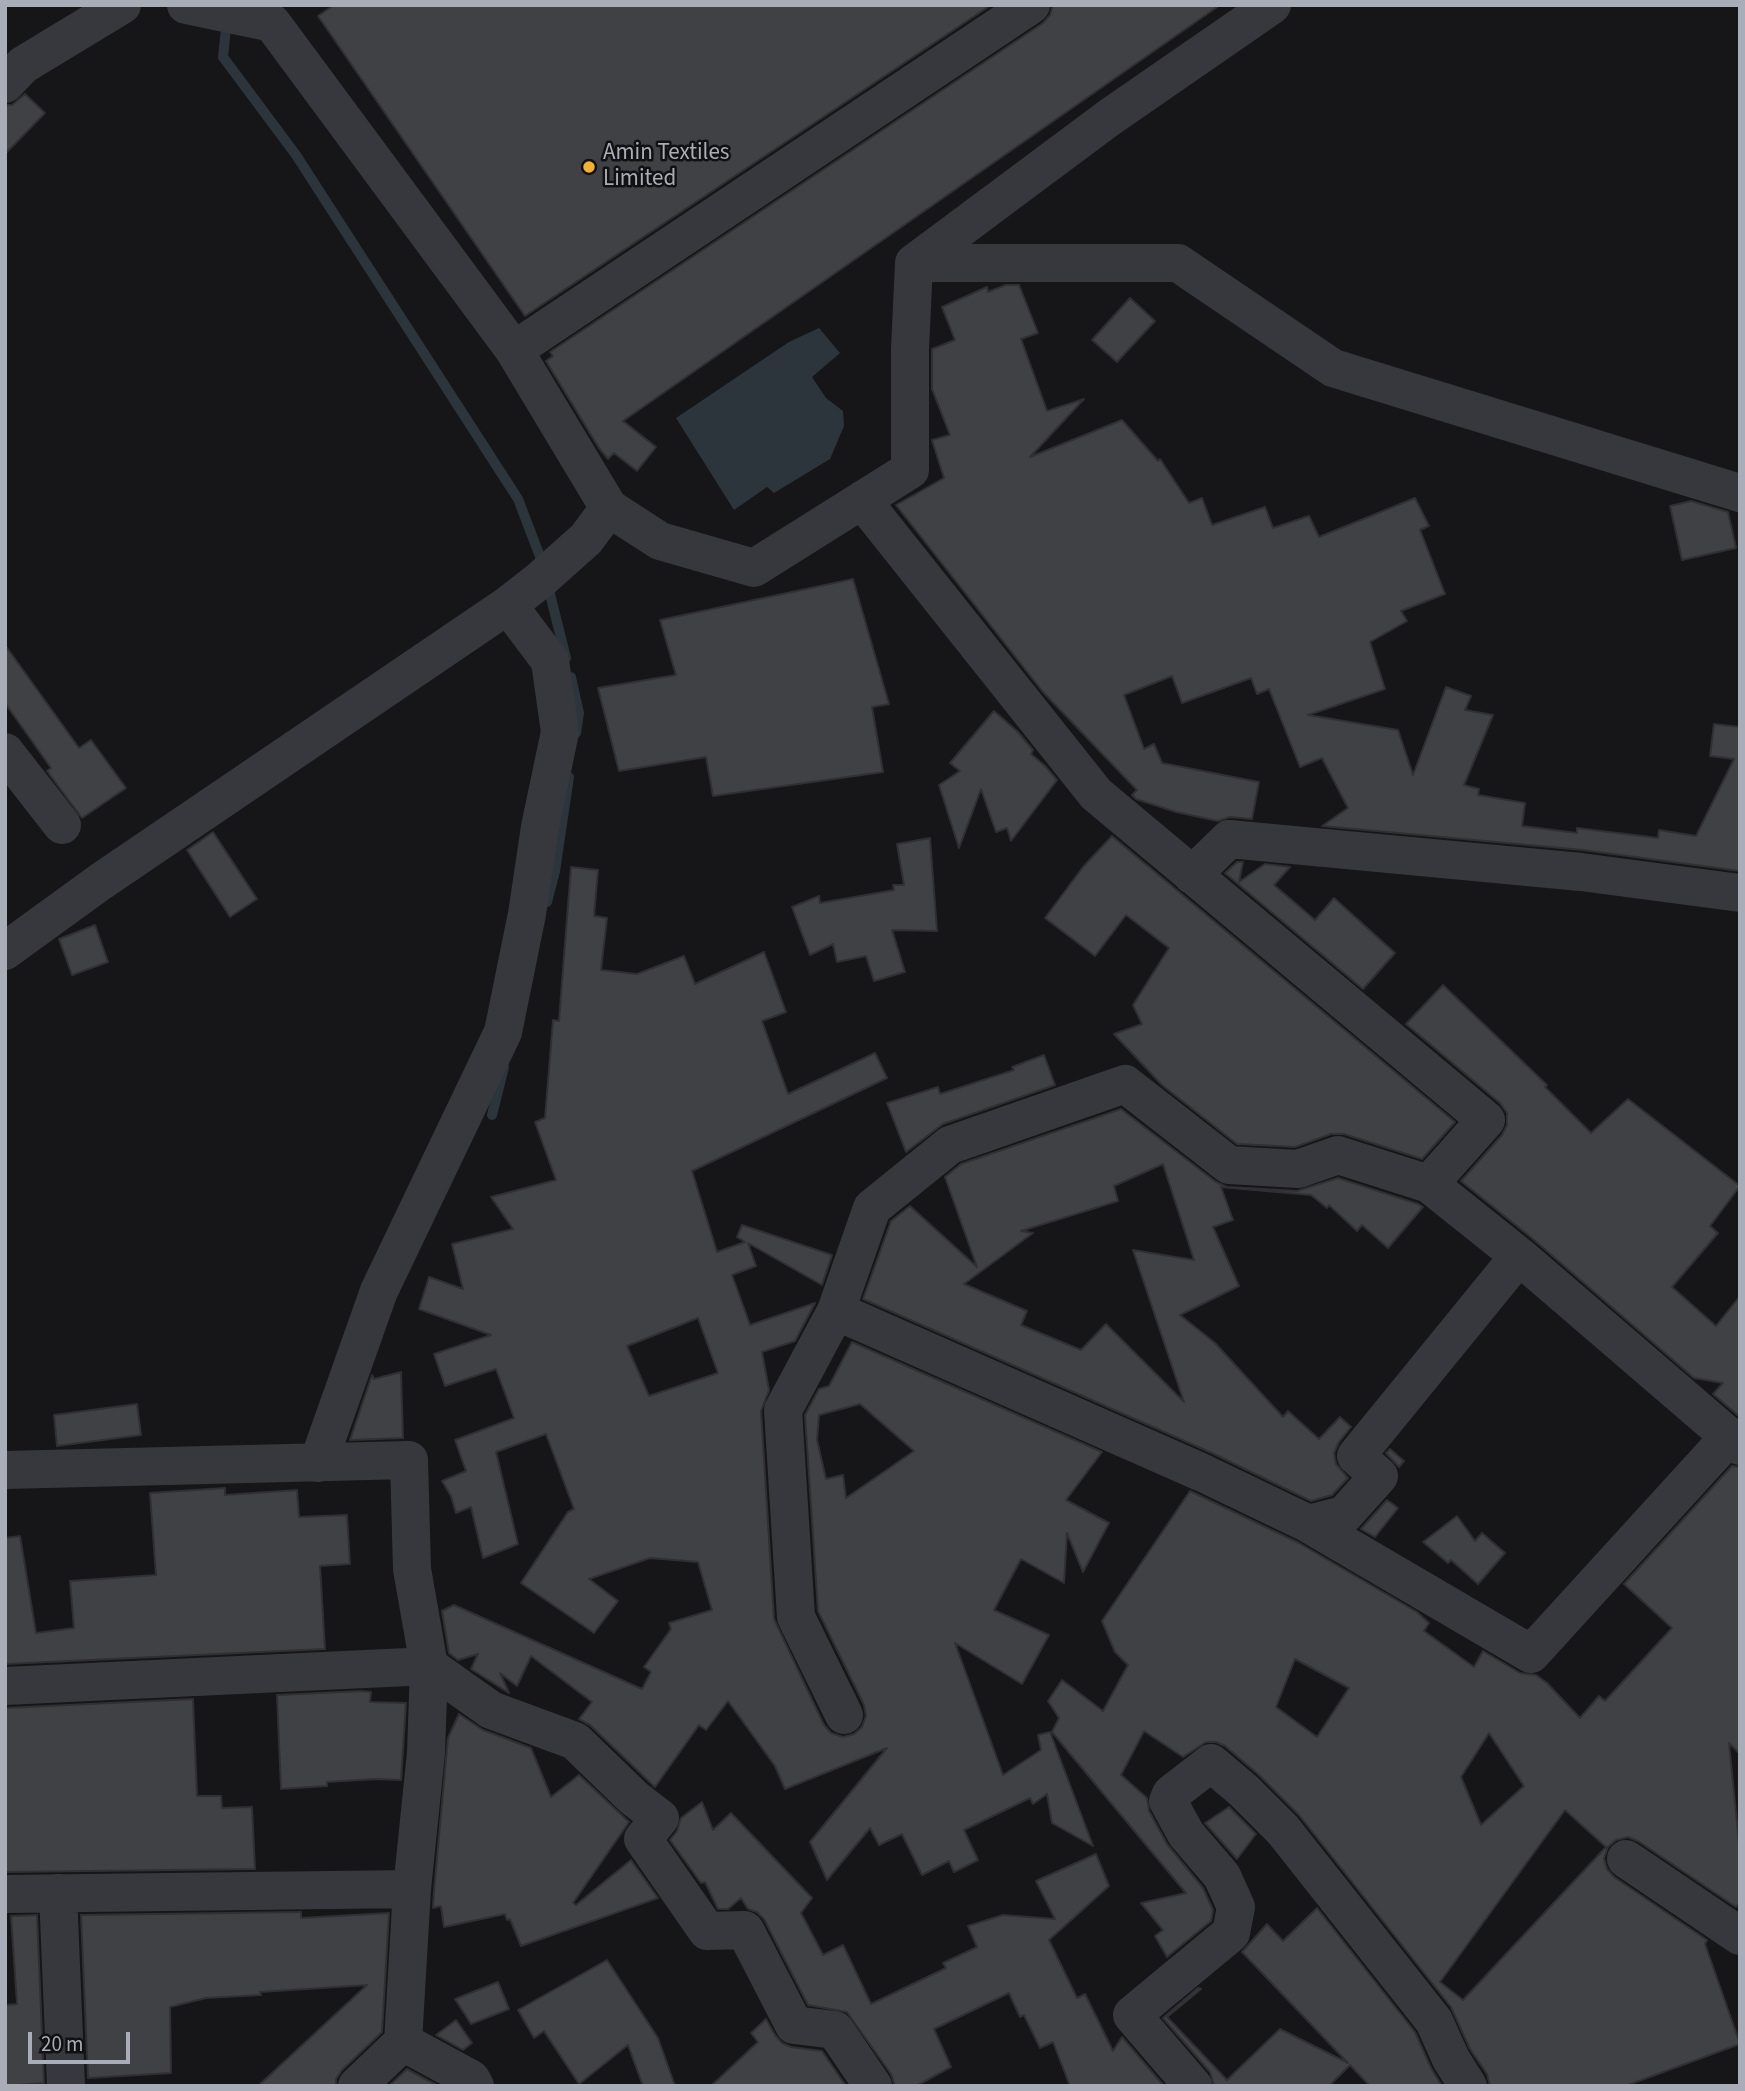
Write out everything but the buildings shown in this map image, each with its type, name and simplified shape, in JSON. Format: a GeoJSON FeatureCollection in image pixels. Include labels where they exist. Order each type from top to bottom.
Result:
{"type":"FeatureCollection","features":[{"type":"Feature","properties":{"kind":"street"},"geometry":{"type":"LineString","coordinates":[[5,84],[23,65],[122,5]]}},
{"type":"Feature","properties":{"kind":"street"},"geometry":{"type":"LineString","coordinates":[[514,350],[1031,5]]}},
{"type":"Feature","properties":{"kind":"street"},"geometry":{"type":"LineString","coordinates":[[914,263],[1110,117],[1272,5]]}},
{"type":"Feature","properties":{"kind":"street"},"geometry":{"type":"LineString","coordinates":[[192,7],[261,15],[514,350],[609,509],[660,541],[754,568],[909,470],[914,263]]}},
{"type":"Feature","properties":{"kind":"street"},"geometry":{"type":"LineString","coordinates":[[914,263],[1178,263],[1333,368],[1740,493]]}},
{"type":"Feature","properties":{"kind":"street"},"geometry":{"type":"LineString","coordinates":[[862,499],[1096,794],[1486,1120],[1429,1184]]}},
{"type":"Feature","properties":{"kind":"street"},"geometry":{"type":"LineString","coordinates":[[5,951],[100,882],[508,605],[586,539],[609,509]]}},
{"type":"Feature","properties":{"kind":"street"},"geometry":{"type":"LineString","coordinates":[[318,1463],[379,1292],[503,1032],[560,732],[550,661],[508,605]]}},
{"type":"Feature","properties":{"kind":"street"},"geometry":{"type":"LineString","coordinates":[[5,752],[62,825]]}},
{"type":"Feature","properties":{"kind":"street"},"geometry":{"type":"LineString","coordinates":[[1192,875],[1229,839],[1581,872],[1740,893]]}},
{"type":"Feature","properties":{"kind":"street"},"geometry":{"type":"LineString","coordinates":[[836,1311],[1203,1473],[1309,1524],[1531,1654],[1735,1442],[1519,1256],[1429,1184],[1338,1155],[1298,1169],[1229,1165],[1125,1084],[950,1145],[872,1208],[836,1311],[783,1410],[796,1617],[844,1715]]}},
{"type":"Feature","properties":{"kind":"street"},"geometry":{"type":"LineString","coordinates":[[1309,1524],[1344,1515],[1379,1476],[1356,1456],[1519,1256]]}},
{"type":"Feature","properties":{"kind":"street"},"geometry":{"type":"LineString","coordinates":[[5,1470],[409,1460],[412,1569],[429,1666],[426,1753],[412,1888],[403,2042],[357,2086]]}},
{"type":"Feature","properties":{"kind":"street"},"geometry":{"type":"LineString","coordinates":[[5,1686],[429,1666],[491,1710],[575,1741],[634,1798],[660,1818],[643,1839],[707,1931],[744,1930],[794,2025],[835,2031],[873,2086]]}},
{"type":"Feature","properties":{"kind":"street"},"geometry":{"type":"LineString","coordinates":[[1192,2086],[1132,2015],[1231,1933],[1236,1907],[1222,1876],[1186,1834],[1168,1801],[1171,1794],[1211,1763],[1283,1830],[1434,2021],[1451,2059],[1468,2086]]}},
{"type":"Feature","properties":{"kind":"street"},"geometry":{"type":"LineString","coordinates":[[1626,1859],[1740,1936]]}},
{"type":"Feature","properties":{"kind":"street"},"geometry":{"type":"LineString","coordinates":[[5,1894],[412,1888]]}},
{"type":"Feature","properties":{"kind":"street"},"geometry":{"type":"LineString","coordinates":[[58,1893],[66,2086]]}},
{"type":"Feature","properties":{"kind":"street"},"geometry":{"type":"LineString","coordinates":[[403,2042],[471,2079],[475,2086]]}},
{"type":"Feature","properties":{"kind":"shaded area"},"geometry":{"type":"Polygon","coordinates":[[[819,328],[840,353],[812,377],[826,398],[843,411],[844,426],[830,459],[774,493],[767,487],[734,510],[676,418],[789,342],[819,328]]]}},
{"type":"Feature","properties":{"kind":"waterway"},"geometry":{"type":"LineString","coordinates":[[227,19],[223,57],[296,155],[518,499],[544,567]]}},
{"type":"Feature","properties":{"kind":"waterway"},"geometry":{"type":"LineString","coordinates":[[547,582],[566,658]]}},
{"type":"Feature","properties":{"kind":"waterway"},"geometry":{"type":"LineString","coordinates":[[571,677],[579,713],[576,733]]}},
{"type":"Feature","properties":{"kind":"waterway"},"geometry":{"type":"LineString","coordinates":[[547,902],[555,871],[569,777]]}},
{"type":"Feature","properties":{"kind":"waterway"},"geometry":{"type":"LineString","coordinates":[[492,1115],[504,1067]]}},
{"type":"Feature","properties":{"kind":"place","name":"Amin Textiles Limited"},"geometry":{"type":"Point","coordinates":[589,167]}}]}
